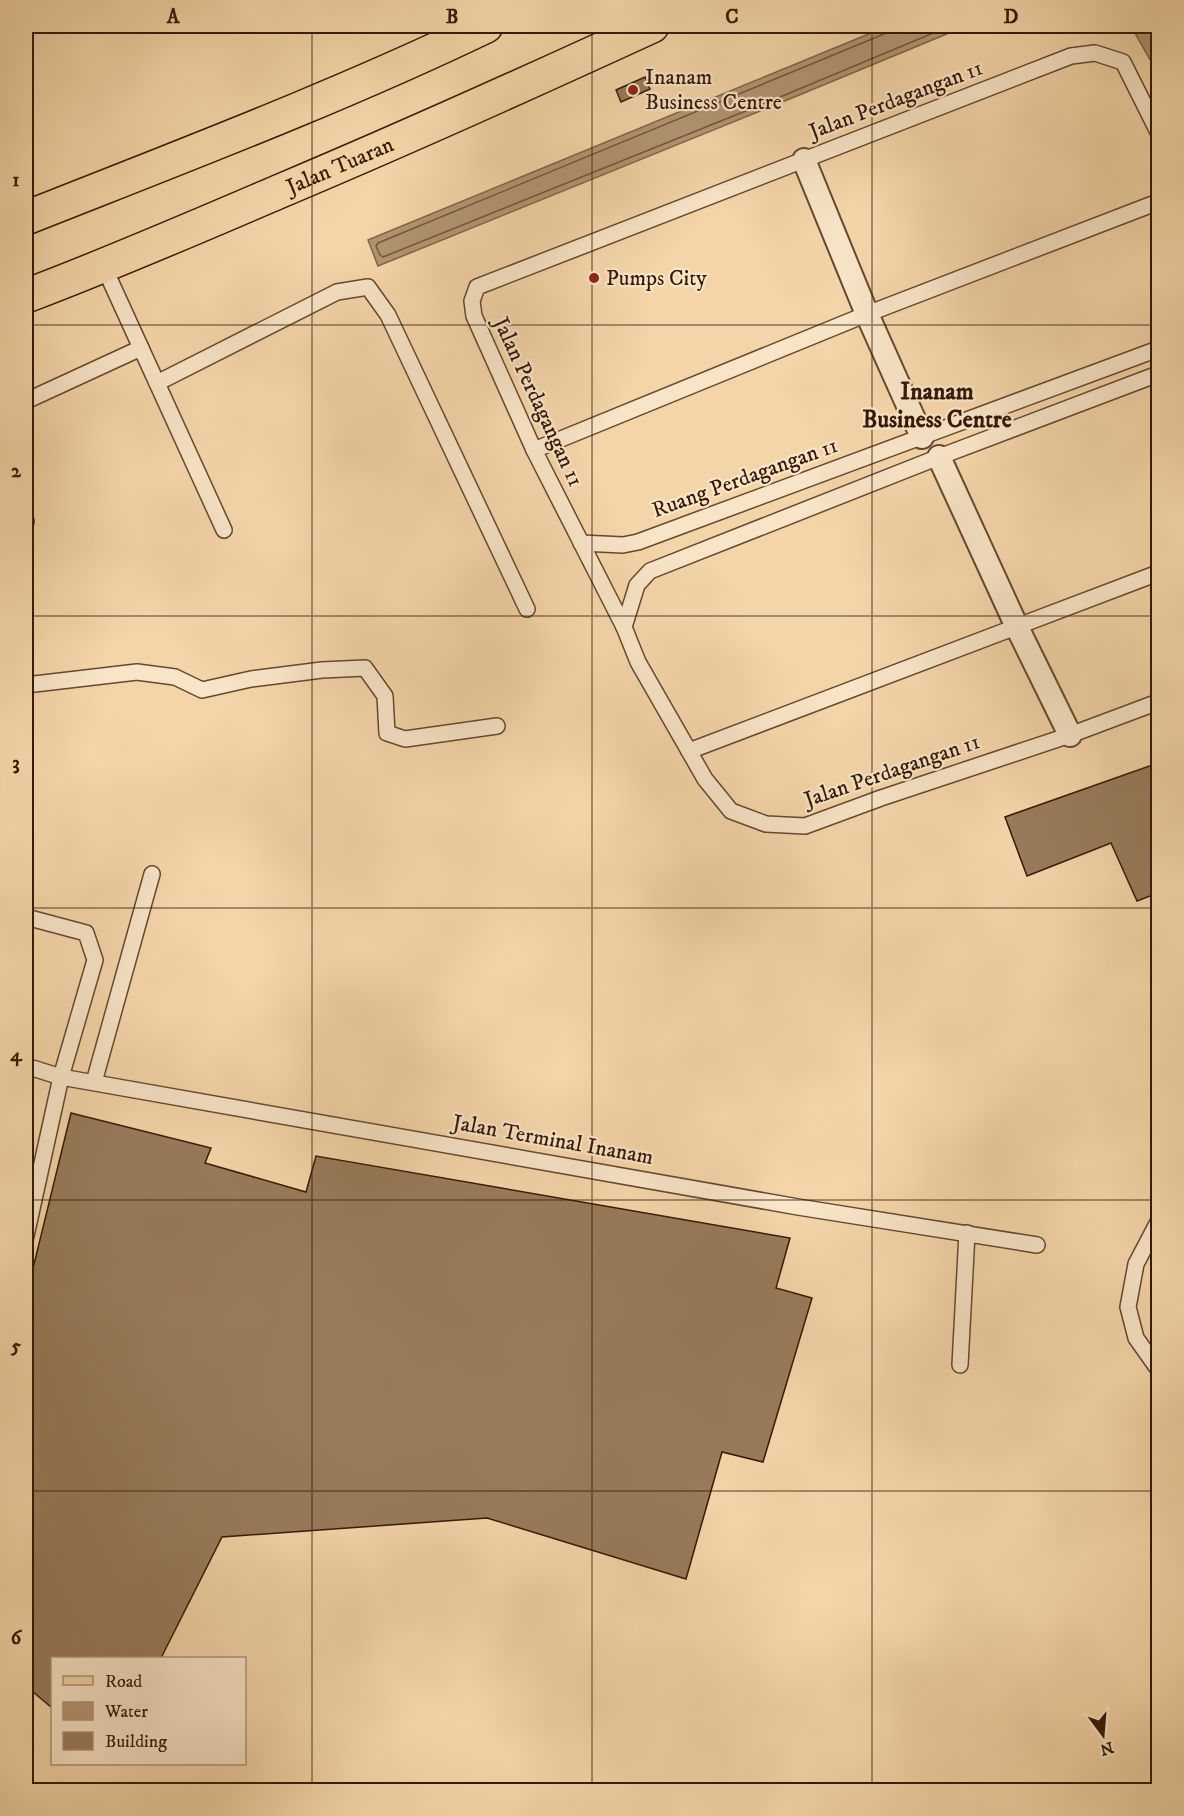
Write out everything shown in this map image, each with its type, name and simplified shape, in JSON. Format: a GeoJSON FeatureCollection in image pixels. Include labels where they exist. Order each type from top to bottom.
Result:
{"type":"FeatureCollection","features":[{"type":"Feature","properties":{"kind":"main road"},"geometry":{"type":"LineString","coordinates":[[26,218],[242,132],[486,26]]}},
{"type":"Feature","properties":{"kind":"main road","name":"Jalan Tuaran"},"geometry":{"type":"LineString","coordinates":[[26,296],[104,267],[396,141],[652,26]]}},
{"type":"Feature","properties":{"kind":"street"},"geometry":{"type":"LineString","coordinates":[[804,160],[867,314],[922,437]]}},
{"type":"Feature","properties":{"kind":"street"},"geometry":{"type":"LineString","coordinates":[[939,457],[1017,627],[1070,735]]}},
{"type":"Feature","properties":{"kind":"lane","name":"Jalan Perdagangan 11"},"geometry":{"type":"LineString","coordinates":[[1158,132],[1124,62],[1095,53],[1071,56],[477,287],[472,301],[474,316],[534,450],[624,627],[638,662],[705,779],[731,812],[766,824],[805,826],[1070,735],[1158,702]]}},
{"type":"Feature","properties":{"kind":"lane"},"geometry":{"type":"LineString","coordinates":[[534,450],[867,314],[1158,202]]}},
{"type":"Feature","properties":{"kind":"lane"},"geometry":{"type":"LineString","coordinates":[[104,267],[224,530]]}},
{"type":"Feature","properties":{"kind":"lane"},"geometry":{"type":"LineString","coordinates":[[157,383],[337,292],[368,287],[388,315],[527,609]]}},
{"type":"Feature","properties":{"kind":"lane"},"geometry":{"type":"LineString","coordinates":[[26,401],[141,348]]}},
{"type":"Feature","properties":{"kind":"lane","name":"Ruang Perdagangan 11"},"geometry":{"type":"LineString","coordinates":[[581,543],[623,545],[638,542],[1158,349]]}},
{"type":"Feature","properties":{"kind":"lane"},"geometry":{"type":"LineString","coordinates":[[624,627],[637,585],[650,572],[939,457],[1158,374]]}},
{"type":"Feature","properties":{"kind":"lane"},"geometry":{"type":"LineString","coordinates":[[689,751],[1158,573]]}},
{"type":"Feature","properties":{"kind":"lane"},"geometry":{"type":"LineString","coordinates":[[26,685],[137,672],[175,677],[202,690],[250,679],[322,670],[365,668],[385,696],[387,733],[405,739],[497,726]]}},
{"type":"Feature","properties":{"kind":"lane"},"geometry":{"type":"LineString","coordinates":[[94,1082],[152,874]]}},
{"type":"Feature","properties":{"kind":"lane"},"geometry":{"type":"LineString","coordinates":[[26,918],[86,933],[95,960],[61,1077],[26,1236]]}},
{"type":"Feature","properties":{"kind":"lane","name":"Jalan Terminal Inanam"},"geometry":{"type":"LineString","coordinates":[[26,1066],[61,1077],[798,1207],[1037,1245]]}},
{"type":"Feature","properties":{"kind":"lane"},"geometry":{"type":"LineString","coordinates":[[1158,1222],[1136,1264],[1128,1307],[1136,1338],[1158,1369]]}},
{"type":"Feature","properties":{"kind":"lane"},"geometry":{"type":"LineString","coordinates":[[960,1365],[967,1233]]}},
{"type":"Feature","properties":{"kind":"water"},"geometry":{"type":"Polygon","coordinates":[[[888,26],[966,26],[378,266],[368,240],[888,26]]]}},
{"type":"Feature","properties":{"kind":"water"},"geometry":{"type":"Polygon","coordinates":[[[1131,26],[1158,26],[1158,74],[1131,26]]]}},
{"type":"Feature","properties":{"kind":"building","name":"Inanam Business Centre"},"geometry":{"type":"Polygon","coordinates":[[[645,77],[650,89],[621,102],[616,90],[645,77]]]}},
{"type":"Feature","properties":{"kind":"building"},"geometry":{"type":"Polygon","coordinates":[[[1158,763],[1158,893],[1137,901],[1111,843],[1027,876],[1005,817],[1158,763]]]}},
{"type":"Feature","properties":{"kind":"building"},"geometry":{"type":"Polygon","coordinates":[[[71,1113],[211,1148],[205,1163],[306,1192],[316,1156],[790,1238],[776,1288],[812,1298],[763,1462],[722,1452],[686,1579],[487,1518],[222,1537],[162,1657],[51,1657],[51,1707],[26,1686],[26,1297],[71,1113]]]}},
{"type":"Feature","properties":{"kind":"place","name":"Inanam Business Centre"},"geometry":{"type":"Point","coordinates":[633,90]}},
{"type":"Feature","properties":{"kind":"place","name":"Pumps City"},"geometry":{"type":"Point","coordinates":[594,278]}},
{"type":"Feature","properties":{"kind":"district","name":"Inanam Business Centre"},"geometry":{"type":"Point","coordinates":[937,406]}}]}
